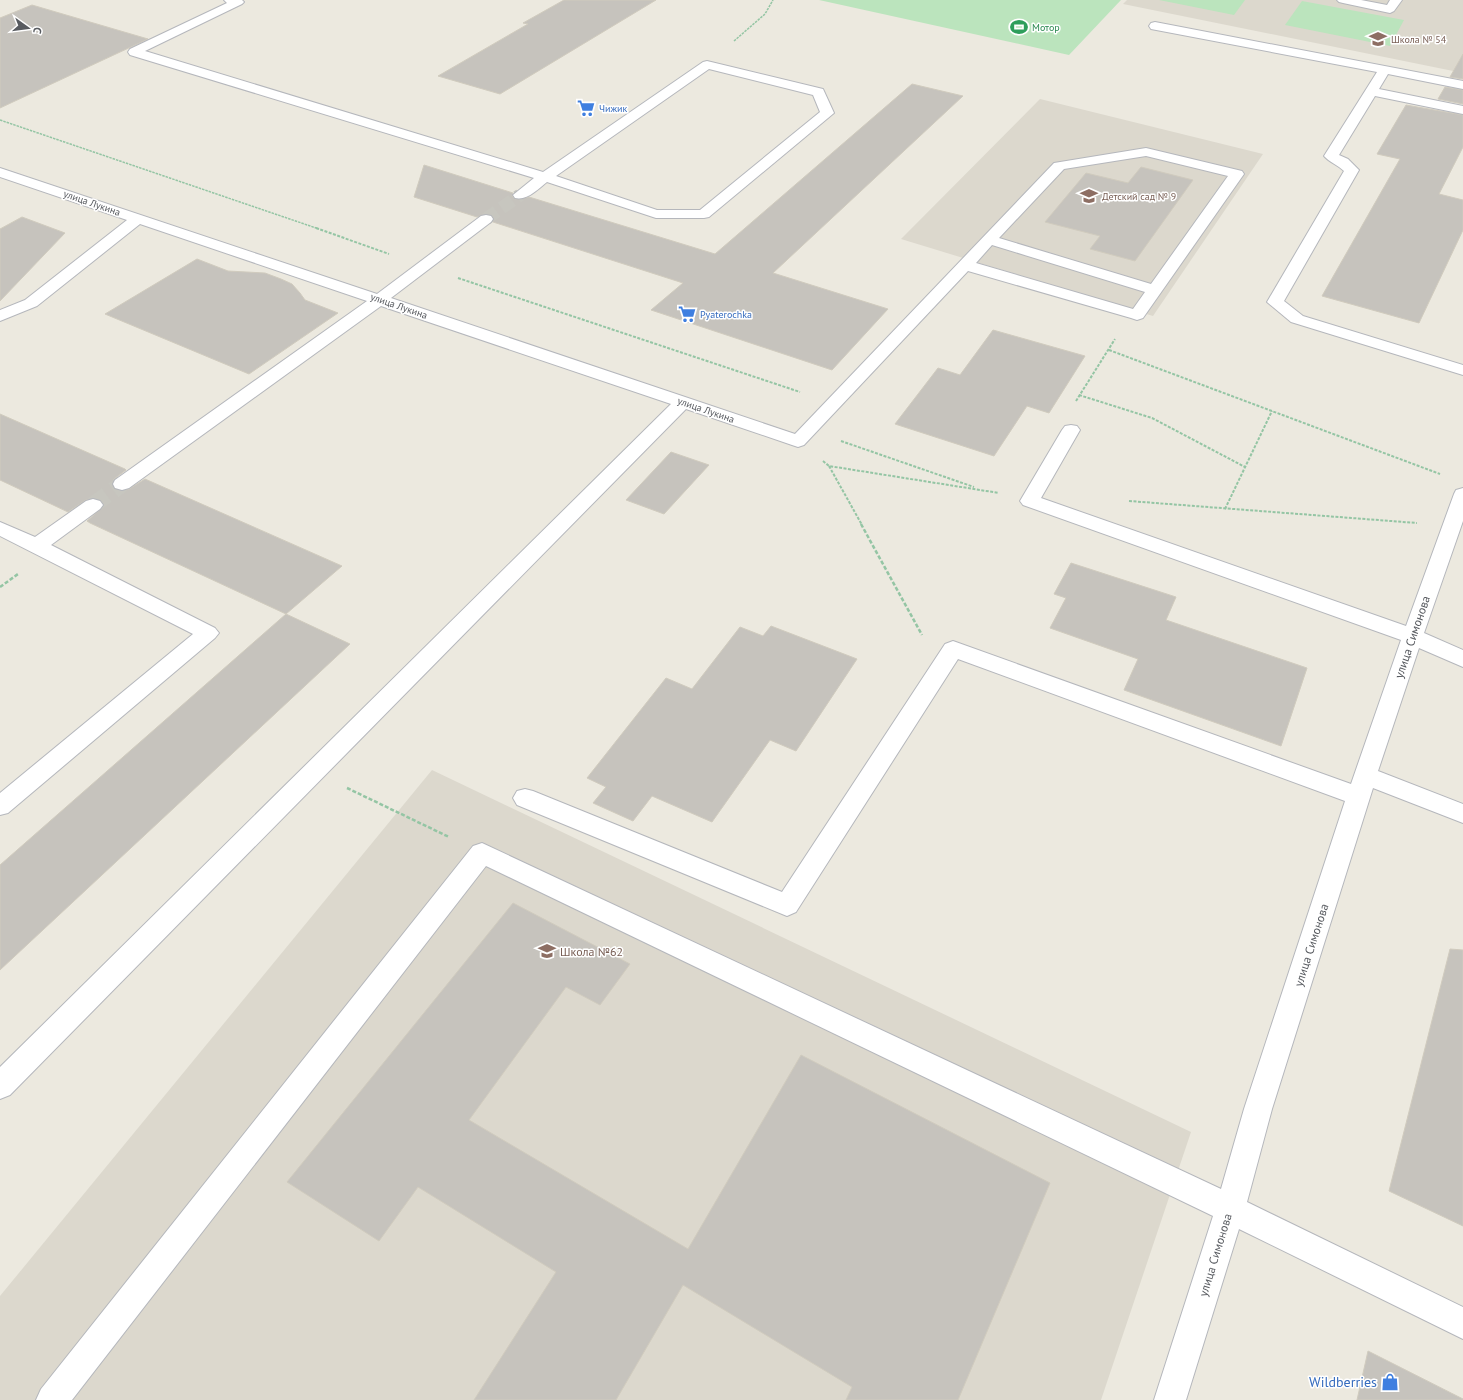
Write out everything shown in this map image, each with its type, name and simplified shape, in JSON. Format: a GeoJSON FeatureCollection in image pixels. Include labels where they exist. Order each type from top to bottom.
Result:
{"type":"FeatureCollection","features":[{"type":"Feature","properties":{"kind":"street"},"geometry":{"type":"LineString","coordinates":[[230,0],[238,2],[134,52],[545,177],[656,214],[704,214],[827,113],[818,92],[707,65],[545,177],[520,195]]}},
{"type":"Feature","properties":{"kind":"street"},"geometry":{"type":"LineString","coordinates":[[1343,0],[1390,9],[1396,0]]}},
{"type":"Feature","properties":{"kind":"street"},"geometry":{"type":"LineString","coordinates":[[1155,26],[1463,85]]}},
{"type":"Feature","properties":{"kind":"street"},"geometry":{"type":"LineString","coordinates":[[1385,69],[1332,156],[1344,162],[1352,170],[1274,302],[1297,318],[1463,370]]}},
{"type":"Feature","properties":{"kind":"street"},"geometry":{"type":"LineString","coordinates":[[1372,91],[1463,110]]}},
{"type":"Feature","properties":{"kind":"street"},"geometry":{"type":"LineString","coordinates":[[803,436],[1059,166],[1146,152],[1237,174],[1137,315],[966,265]]}},
{"type":"Feature","properties":{"kind":"street","name":"улица Лукина"},"geometry":{"type":"LineString","coordinates":[[0,172],[683,402],[803,436]]}},
{"type":"Feature","properties":{"kind":"street"},"geometry":{"type":"LineString","coordinates":[[0,316],[31,303],[138,218]]}},
{"type":"Feature","properties":{"kind":"street"},"geometry":{"type":"LineString","coordinates":[[122,484],[380,299],[486,220]]}},
{"type":"Feature","properties":{"kind":"street"},"geometry":{"type":"LineString","coordinates":[[990,240],[1155,290]]}},
{"type":"Feature","properties":{"kind":"street"},"geometry":{"type":"LineString","coordinates":[[0,1086],[683,402]]}},
{"type":"Feature","properties":{"kind":"street"},"geometry":{"type":"LineString","coordinates":[[1071,430],[1030,501],[1412,636],[1463,659]]}},
{"type":"Feature","properties":{"kind":"street","name":"улица Симонова"},"geometry":{"type":"LineString","coordinates":[[1170,1400],[1230,1209],[1258,1109],[1363,787],[1385,714],[1461,504]]}},
{"type":"Feature","properties":{"kind":"street"},"geometry":{"type":"LineString","coordinates":[[0,544],[27,542],[93,505]]}},
{"type":"Feature","properties":{"kind":"street"},"geometry":{"type":"LineString","coordinates":[[0,528],[208,633],[0,806]]}},
{"type":"Feature","properties":{"kind":"street"},"geometry":{"type":"LineString","coordinates":[[524,798],[787,905],[953,649],[1363,787],[1463,814]]}},
{"type":"Feature","properties":{"kind":"street"},"geometry":{"type":"LineString","coordinates":[[52,1400],[482,853],[1230,1209],[1463,1322]]}},
{"type":"Feature","properties":{"kind":"path"},"geometry":{"type":"LineString","coordinates":[[707,65],[765,14],[773,0]]}},
{"type":"Feature","properties":{"kind":"path"},"geometry":{"type":"LineString","coordinates":[[1071,430],[1062,421],[1132,314]]}},
{"type":"Feature","properties":{"kind":"path"},"geometry":{"type":"LineString","coordinates":[[1109,350],[1442,475]]}},
{"type":"Feature","properties":{"kind":"path"},"geometry":{"type":"LineString","coordinates":[[1079,395],[1152,418],[1245,467]]}},
{"type":"Feature","properties":{"kind":"path"},"geometry":{"type":"LineString","coordinates":[[1225,509],[1272,411]]}},
{"type":"Feature","properties":{"kind":"path"},"geometry":{"type":"LineString","coordinates":[[803,436],[829,466],[940,670]]}},
{"type":"Feature","properties":{"kind":"path"},"geometry":{"type":"LineString","coordinates":[[803,436],[980,489],[1030,501]]}},
{"type":"Feature","properties":{"kind":"path"},"geometry":{"type":"LineString","coordinates":[[829,466],[980,489]]}},
{"type":"Feature","properties":{"kind":"path"},"geometry":{"type":"LineString","coordinates":[[1122,500],[1423,524]]}},
{"type":"Feature","properties":{"kind":"path"},"geometry":{"type":"LineString","coordinates":[[313,772],[482,853]]}},
{"type":"Feature","properties":{"kind":"shaded area","name":"Школа № 54"},"geometry":{"type":"Polygon","coordinates":[[[1127,0],[1463,0],[1463,73],[1123,4],[1127,0]]]}},
{"type":"Feature","properties":{"kind":"shaded area","name":"Детский сад № 9"},"geometry":{"type":"Polygon","coordinates":[[[1040,99],[1263,154],[1153,316],[901,239],[1040,99]]]}},
{"type":"Feature","properties":{"kind":"shaded area","name":"Школа №62"},"geometry":{"type":"Polygon","coordinates":[[[432,770],[1191,1132],[1101,1400],[0,1400],[0,1296],[432,770]]]}},
{"type":"Feature","properties":{"kind":"green space","name":"Мотор"},"geometry":{"type":"Polygon","coordinates":[[[819,0],[1121,0],[1069,55],[819,0]]]}},
{"type":"Feature","properties":{"kind":"green space"},"geometry":{"type":"Polygon","coordinates":[[[1159,0],[1245,0],[1234,15],[1159,0]]]}},
{"type":"Feature","properties":{"kind":"green space"},"geometry":{"type":"Polygon","coordinates":[[[1302,1],[1404,20],[1390,46],[1285,25],[1302,1]]]}},
{"type":"Feature","properties":{"kind":"building"},"geometry":{"type":"Polygon","coordinates":[[[564,0],[656,0],[500,94],[438,76],[528,24],[523,23],[564,0]]]}},
{"type":"Feature","properties":{"kind":"building"},"geometry":{"type":"Polygon","coordinates":[[[32,5],[148,39],[0,108],[0,18],[32,5]]]}},
{"type":"Feature","properties":{"kind":"building"},"geometry":{"type":"Polygon","coordinates":[[[1463,54],[1463,79],[1450,77],[1463,54]]]}},
{"type":"Feature","properties":{"kind":"building"},"geometry":{"type":"Polygon","coordinates":[[[912,84],[963,96],[773,273],[888,309],[832,370],[651,310],[683,283],[493,222],[494,218],[491,215],[486,214],[477,217],[414,197],[424,165],[513,193],[512,196],[515,199],[529,197],[715,254],[912,84]]]}},
{"type":"Feature","properties":{"kind":"building"},"geometry":{"type":"Polygon","coordinates":[[[1445,87],[1463,90],[1463,104],[1438,99],[1445,87]]]}},
{"type":"Feature","properties":{"kind":"building"},"geometry":{"type":"Polygon","coordinates":[[[1406,105],[1463,115],[1463,147],[1439,194],[1463,200],[1463,230],[1419,323],[1322,296],[1400,159],[1377,154],[1406,105]]]}},
{"type":"Feature","properties":{"kind":"building"},"geometry":{"type":"Polygon","coordinates":[[[1141,167],[1193,180],[1135,261],[1090,249],[1100,236],[1045,222],[1086,173],[1128,183],[1141,167]]]}},
{"type":"Feature","properties":{"kind":"building"},"geometry":{"type":"Polygon","coordinates":[[[22,217],[65,233],[0,301],[0,229],[22,217]]]}},
{"type":"Feature","properties":{"kind":"building"},"geometry":{"type":"Polygon","coordinates":[[[197,259],[228,271],[265,273],[281,279],[292,284],[305,300],[338,313],[249,374],[105,314],[197,259]]]}},
{"type":"Feature","properties":{"kind":"building"},"geometry":{"type":"Polygon","coordinates":[[[993,330],[1085,356],[1049,413],[1027,406],[994,456],[895,424],[938,368],[960,375],[993,330]]]}},
{"type":"Feature","properties":{"kind":"building"},"geometry":{"type":"Polygon","coordinates":[[[0,414],[125,469],[126,470],[114,479],[112,485],[115,489],[122,491],[129,489],[145,479],[342,566],[286,614],[90,523],[87,521],[104,506],[100,500],[93,498],[86,500],[68,512],[0,480],[0,414]]]}},
{"type":"Feature","properties":{"kind":"building"},"geometry":{"type":"Polygon","coordinates":[[[671,452],[709,465],[664,514],[626,500],[671,452]]]}},
{"type":"Feature","properties":{"kind":"building"},"geometry":{"type":"Polygon","coordinates":[[[1071,563],[1176,597],[1166,620],[1307,668],[1281,746],[1124,690],[1138,659],[1050,628],[1066,598],[1054,594],[1071,563]]]}},
{"type":"Feature","properties":{"kind":"building"},"geometry":{"type":"Polygon","coordinates":[[[286,614],[350,644],[0,970],[0,865],[286,614]]]}},
{"type":"Feature","properties":{"kind":"building"},"geometry":{"type":"Polygon","coordinates":[[[771,626],[857,659],[796,751],[770,740],[712,822],[652,796],[633,821],[593,803],[606,787],[587,778],[666,678],[692,689],[740,627],[763,636],[771,626]]]}},
{"type":"Feature","properties":{"kind":"building"},"geometry":{"type":"Polygon","coordinates":[[[513,903],[630,964],[600,1005],[566,987],[469,1120],[688,1249],[801,1055],[1050,1183],[958,1400],[846,1400],[852,1387],[683,1285],[616,1400],[474,1400],[556,1272],[418,1187],[379,1241],[287,1182],[513,903]]]}},
{"type":"Feature","properties":{"kind":"building"},"geometry":{"type":"Polygon","coordinates":[[[1450,949],[1463,950],[1463,1226],[1389,1191],[1450,949]]]}},
{"type":"Feature","properties":{"kind":"building"},"geometry":{"type":"Polygon","coordinates":[[[1368,1351],[1463,1399],[1463,1400],[1357,1400],[1368,1351]]]}},
{"type":"Feature","properties":{"kind":"tunnel"},"geometry":{"type":"LineString","coordinates":[[486,219],[520,195]]}},
{"type":"Feature","properties":{"kind":"tunnel"},"geometry":{"type":"LineString","coordinates":[[93,505],[122,484]]}},
{"type":"Feature","properties":{"kind":"place","name":"Мотор"},"geometry":{"type":"Point","coordinates":[1019,27]}},
{"type":"Feature","properties":{"kind":"place","name":"Школа № 54"},"geometry":{"type":"Point","coordinates":[1378,39]}},
{"type":"Feature","properties":{"kind":"place","name":"Чижик"},"geometry":{"type":"Point","coordinates":[586,108]}},
{"type":"Feature","properties":{"kind":"place","name":"Детский сад № 9"},"geometry":{"type":"Point","coordinates":[1089,196]}},
{"type":"Feature","properties":{"kind":"place","name":"Pyaterochka"},"geometry":{"type":"Point","coordinates":[687,314]}},
{"type":"Feature","properties":{"kind":"place","name":"Школа №62"},"geometry":{"type":"Point","coordinates":[547,951]}},
{"type":"Feature","properties":{"kind":"place","name":"Wildberries"},"geometry":{"type":"Point","coordinates":[1390,1382]}}]}
